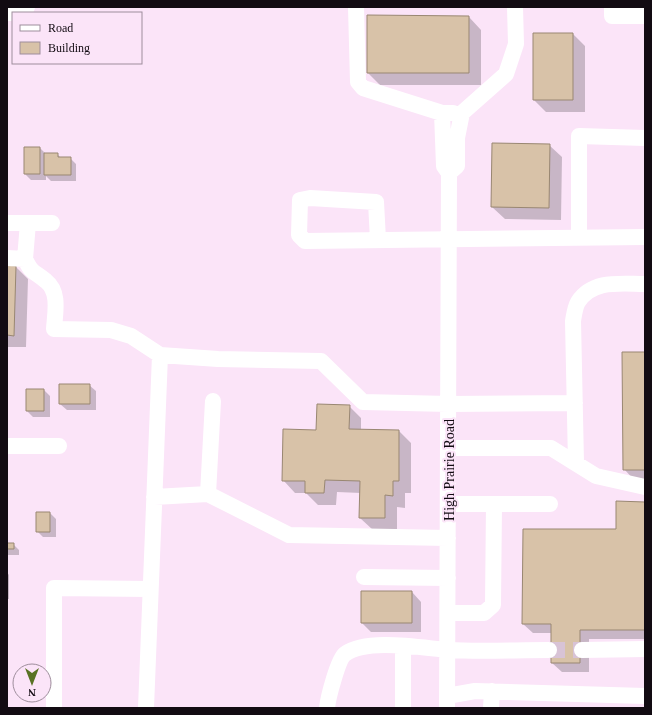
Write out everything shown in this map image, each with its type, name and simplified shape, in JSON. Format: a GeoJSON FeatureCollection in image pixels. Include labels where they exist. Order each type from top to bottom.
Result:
{"type":"FeatureCollection","features":[{"type":"Feature","properties":{"kind":"street"},"geometry":{"type":"LineString","coordinates":[[356,7],[358,82],[362,88],[442,113],[462,113]]}},
{"type":"Feature","properties":{"kind":"street"},"geometry":{"type":"LineString","coordinates":[[442,113],[444,166],[449,173],[457,166],[457,138],[462,113],[506,74],[516,44],[515,7]]}},
{"type":"Feature","properties":{"kind":"street"},"geometry":{"type":"LineString","coordinates":[[612,7],[612,16],[645,16]]}},
{"type":"Feature","properties":{"kind":"street"},"geometry":{"type":"LineString","coordinates":[[579,238],[579,136],[645,138]]}},
{"type":"Feature","properties":{"kind":"street","name":"High Prairie Road"},"geometry":{"type":"LineString","coordinates":[[447,702],[450,236],[449,173]]}},
{"type":"Feature","properties":{"kind":"street"},"geometry":{"type":"LineString","coordinates":[[378,240],[376,202],[310,198],[300,200],[299,235],[305,241],[378,240],[450,236],[579,238],[645,237]]}},
{"type":"Feature","properties":{"kind":"street"},"geometry":{"type":"LineString","coordinates":[[7,223],[52,223]]}},
{"type":"Feature","properties":{"kind":"street"},"geometry":{"type":"LineString","coordinates":[[28,223],[25,259],[30,271],[47,282],[53,291],[56,302],[54,329],[111,330],[131,336],[160,355],[218,359],[321,361],[362,402],[449,404],[575,403]]}},
{"type":"Feature","properties":{"kind":"street"},"geometry":{"type":"LineString","coordinates":[[7,258],[25,259]]}},
{"type":"Feature","properties":{"kind":"street"},"geometry":{"type":"LineString","coordinates":[[576,463],[573,321],[577,303],[590,289],[607,284],[645,284]]}},
{"type":"Feature","properties":{"kind":"street"},"geometry":{"type":"LineString","coordinates":[[146,708],[160,355]]}},
{"type":"Feature","properties":{"kind":"street"},"geometry":{"type":"LineString","coordinates":[[208,494],[213,401]]}},
{"type":"Feature","properties":{"kind":"street"},"geometry":{"type":"LineString","coordinates":[[7,446],[60,446]]}},
{"type":"Feature","properties":{"kind":"street"},"geometry":{"type":"LineString","coordinates":[[449,448],[551,448],[596,476],[645,487]]}},
{"type":"Feature","properties":{"kind":"street"},"geometry":{"type":"LineString","coordinates":[[154,498],[208,494],[289,535],[448,538]]}},
{"type":"Feature","properties":{"kind":"street"},"geometry":{"type":"LineString","coordinates":[[448,504],[550,504]]}},
{"type":"Feature","properties":{"kind":"street"},"geometry":{"type":"LineString","coordinates":[[448,613],[484,613],[493,605],[494,504]]}},
{"type":"Feature","properties":{"kind":"street"},"geometry":{"type":"LineString","coordinates":[[364,577],[448,578]]}},
{"type":"Feature","properties":{"kind":"street"},"geometry":{"type":"LineString","coordinates":[[54,708],[54,588],[150,589]]}},
{"type":"Feature","properties":{"kind":"street"},"geometry":{"type":"LineString","coordinates":[[327,708],[328,694],[343,655],[353,649],[394,644],[448,650],[549,650]]}},
{"type":"Feature","properties":{"kind":"street"},"geometry":{"type":"LineString","coordinates":[[403,646],[403,708]]}},
{"type":"Feature","properties":{"kind":"street"},"geometry":{"type":"LineString","coordinates":[[582,650],[645,649]]}},
{"type":"Feature","properties":{"kind":"street"},"geometry":{"type":"LineString","coordinates":[[447,702],[475,691],[645,696]]}},
{"type":"Feature","properties":{"kind":"street"},"geometry":{"type":"LineString","coordinates":[[491,708],[492,691]]}},
{"type":"Feature","properties":{"kind":"building"},"geometry":{"type":"Polygon","coordinates":[[[367,15],[469,16],[469,73],[367,73],[367,15]]]}},
{"type":"Feature","properties":{"kind":"building"},"geometry":{"type":"Polygon","coordinates":[[[533,33],[573,33],[573,100],[533,100],[533,33]]]}},
{"type":"Feature","properties":{"kind":"building"},"geometry":{"type":"Polygon","coordinates":[[[492,143],[550,144],[549,208],[491,207],[492,143]]]}},
{"type":"Feature","properties":{"kind":"building"},"geometry":{"type":"Polygon","coordinates":[[[24,147],[40,147],[40,174],[24,174],[24,147]]]}},
{"type":"Feature","properties":{"kind":"building"},"geometry":{"type":"Polygon","coordinates":[[[44,153],[58,153],[58,157],[71,157],[71,175],[44,175],[44,153]]]}},
{"type":"Feature","properties":{"kind":"building"},"geometry":{"type":"Polygon","coordinates":[[[7,265],[16,266],[14,336],[7,335],[7,265]]]}},
{"type":"Feature","properties":{"kind":"building"},"geometry":{"type":"Polygon","coordinates":[[[622,352],[645,352],[645,470],[623,470],[622,352]]]}},
{"type":"Feature","properties":{"kind":"building"},"geometry":{"type":"Polygon","coordinates":[[[59,384],[90,384],[90,404],[59,404],[59,384]]]}},
{"type":"Feature","properties":{"kind":"building"},"geometry":{"type":"Polygon","coordinates":[[[26,389],[44,389],[44,411],[26,411],[26,389]]]}},
{"type":"Feature","properties":{"kind":"building"},"geometry":{"type":"Polygon","coordinates":[[[317,404],[350,405],[349,429],[399,430],[399,481],[393,481],[393,496],[385,495],[385,518],[359,518],[360,481],[325,480],[324,493],[305,493],[305,481],[282,481],[283,429],[316,430],[317,404]]]}},
{"type":"Feature","properties":{"kind":"building"},"geometry":{"type":"Polygon","coordinates":[[[616,501],[645,502],[645,630],[580,630],[580,663],[551,663],[551,624],[522,624],[523,529],[616,529],[616,501]]]}},
{"type":"Feature","properties":{"kind":"building"},"geometry":{"type":"Polygon","coordinates":[[[36,512],[50,512],[50,532],[36,532],[36,512]]]}},
{"type":"Feature","properties":{"kind":"building"},"geometry":{"type":"Polygon","coordinates":[[[7,543],[14,543],[14,549],[7,549],[7,543]]]}},
{"type":"Feature","properties":{"kind":"building"},"geometry":{"type":"Polygon","coordinates":[[[361,591],[412,591],[412,623],[361,623],[361,591]]]}},
{"type":"Feature","properties":{"kind":"tunnel"},"geometry":{"type":"LineString","coordinates":[[549,650],[582,650]]}}]}
